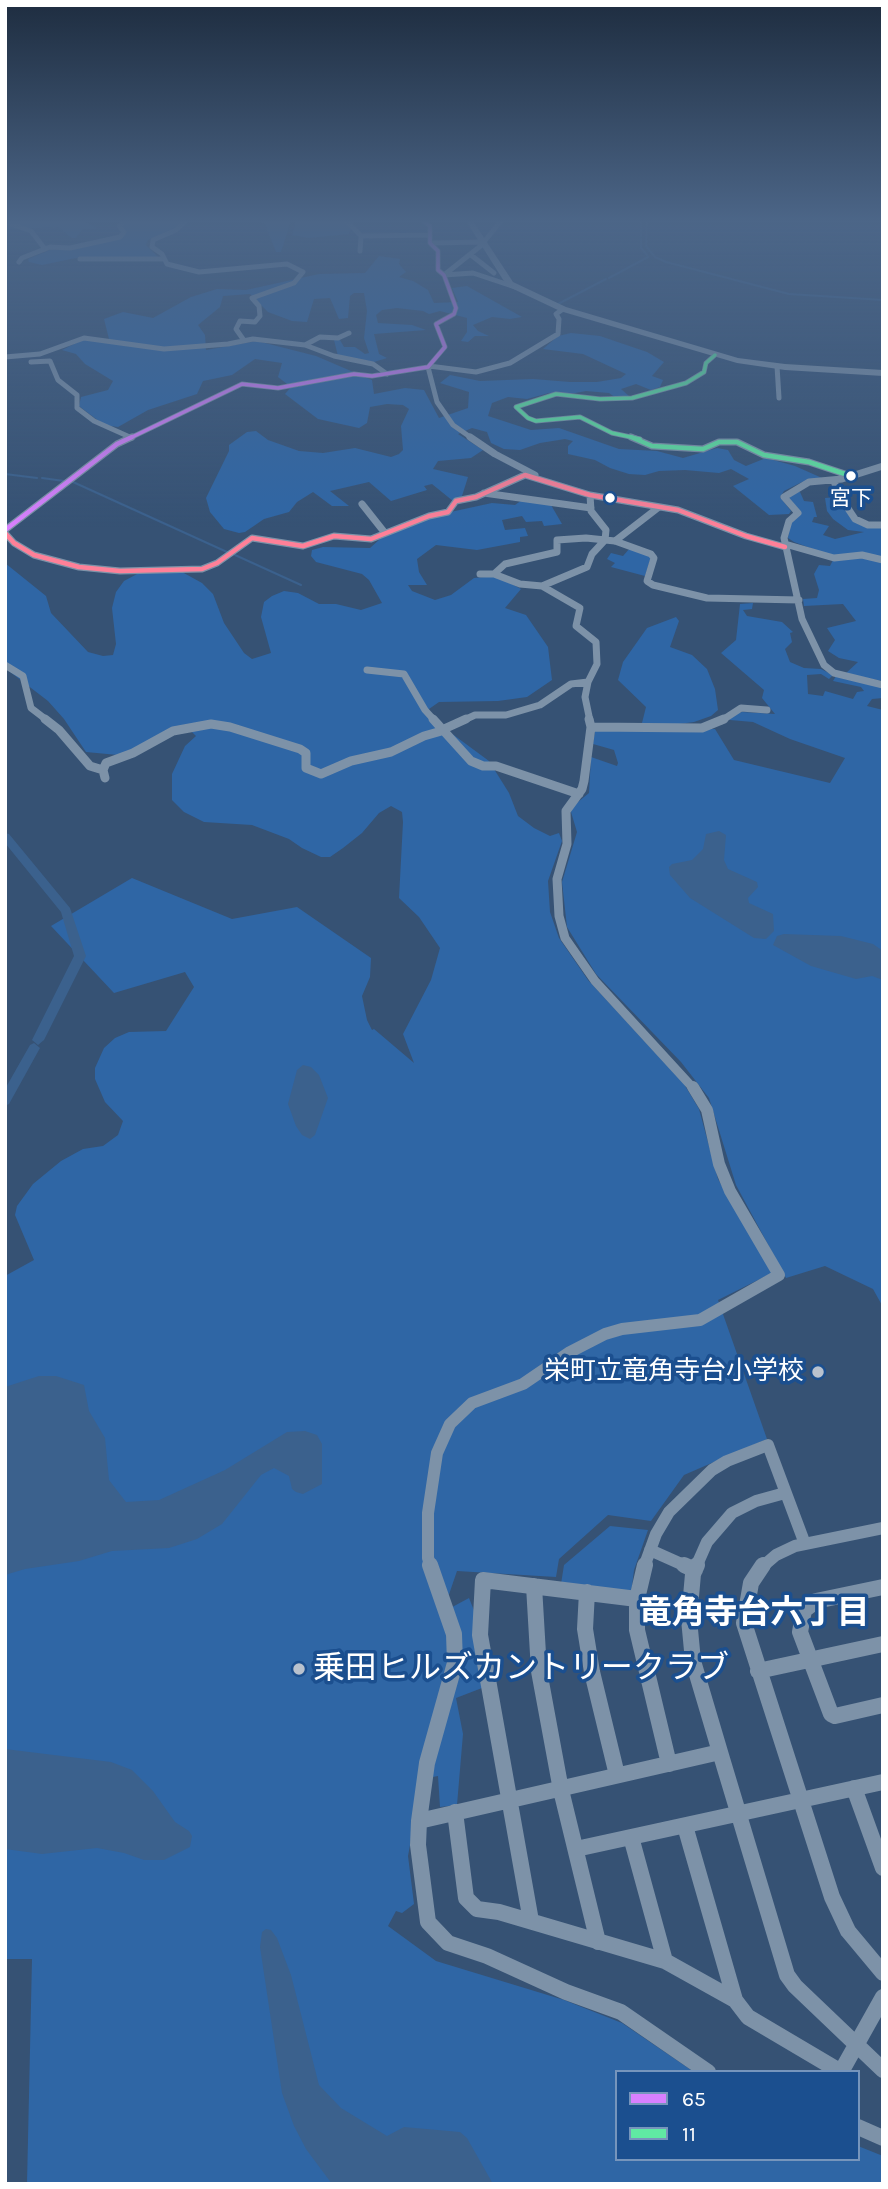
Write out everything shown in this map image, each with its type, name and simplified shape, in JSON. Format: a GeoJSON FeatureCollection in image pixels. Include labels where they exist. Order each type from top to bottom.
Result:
{"type":"FeatureCollection","features":[{"type":"Feature","properties":{"kind":"highway"},"geometry":{"type":"LineString","coordinates":[[610,323],[715,355],[777,366],[883,373]]}},
{"type":"Feature","properties":{"kind":"street"},"geometry":{"type":"LineString","coordinates":[[239,323],[236,329],[243,339]]}},
{"type":"Feature","properties":{"kind":"street"},"geometry":{"type":"LineString","coordinates":[[437,323],[444,347],[429,367],[437,402],[453,425],[495,454],[550,482]]}},
{"type":"Feature","properties":{"kind":"street"},"geometry":{"type":"LineString","coordinates":[[14,543],[5,532],[117,444],[247,383],[278,388],[354,374],[387,374],[429,367],[476,372],[510,363],[558,334],[559,323]]}},
{"type":"Feature","properties":{"kind":"street"},"geometry":{"type":"LineString","coordinates":[[305,345],[320,337],[338,338],[349,333]]}},
{"type":"Feature","properties":{"kind":"street"},"geometry":{"type":"LineString","coordinates":[[5,359],[40,354],[84,338],[164,349],[228,344],[243,339],[305,345],[334,356],[373,364],[387,374]]}},
{"type":"Feature","properties":{"kind":"street"},"geometry":{"type":"LineString","coordinates":[[715,355],[706,363],[704,372],[685,383],[632,398],[600,400],[555,394],[516,407],[531,420],[580,417],[612,433],[641,439],[656,447],[703,449],[719,442],[737,442],[764,455],[809,462],[851,476]]}},
{"type":"Feature","properties":{"kind":"street"},"geometry":{"type":"LineString","coordinates":[[5,359],[50,361],[58,380],[75,392],[76,406],[84,415],[132,438]]}},
{"type":"Feature","properties":{"kind":"street"},"geometry":{"type":"LineString","coordinates":[[777,366],[779,398]]}},
{"type":"Feature","properties":{"kind":"street"},"geometry":{"type":"LineString","coordinates":[[883,466],[834,480],[809,482],[785,495],[785,500],[798,513],[786,526],[785,545],[802,619],[826,668],[836,674],[883,685]]}},
{"type":"Feature","properties":{"kind":"street"},"geometry":{"type":"LineString","coordinates":[[5,542],[14,543],[46,559],[102,570],[202,569],[217,563],[252,538],[303,546],[334,536],[358,540],[385,533],[429,516],[448,512],[453,503],[484,493],[522,475],[590,495],[688,513],[746,536],[834,558],[862,555],[883,559]]}},
{"type":"Feature","properties":{"kind":"street"},"geometry":{"type":"LineString","coordinates":[[834,480],[837,492],[855,519],[868,525],[883,525]]}},
{"type":"Feature","properties":{"kind":"street"},"geometry":{"type":"LineString","coordinates":[[484,493],[591,508]]}},
{"type":"Feature","properties":{"kind":"street"},"geometry":{"type":"LineString","coordinates":[[542,586],[587,567],[592,554],[605,540],[606,530],[594,518],[590,495]]}},
{"type":"Feature","properties":{"kind":"street"},"geometry":{"type":"LineString","coordinates":[[362,504],[385,533]]}},
{"type":"Feature","properties":{"kind":"street"},"geometry":{"type":"LineString","coordinates":[[615,541],[659,507]]}},
{"type":"Feature","properties":{"kind":"street"},"geometry":{"type":"LineString","coordinates":[[494,574],[505,564],[557,552],[557,540],[605,540],[653,555],[647,578],[653,585],[707,598],[799,600]]}},
{"type":"Feature","properties":{"kind":"street"},"geometry":{"type":"LineString","coordinates":[[480,575],[494,574],[520,584],[542,586],[580,608],[576,626],[595,640],[597,664],[588,682],[585,701],[591,727],[584,781],[579,794],[566,811],[567,844],[556,879],[559,916],[565,939],[595,981],[681,1073],[701,1099],[719,1164],[730,1191],[779,1275],[700,1320],[622,1329],[605,1334],[570,1352],[523,1384],[471,1403],[450,1424],[437,1453],[428,1513],[428,1558],[454,1634],[455,1662],[427,1763],[419,1821],[418,1845],[428,1922],[448,1943],[487,1956],[566,1992],[621,2012],[705,2070]]}},
{"type":"Feature","properties":{"kind":"street"},"geometry":{"type":"LineString","coordinates":[[5,665],[23,676],[31,708],[60,730],[90,766],[104,774],[106,763],[133,753],[173,731],[211,724],[230,727],[300,749],[306,753],[306,768],[321,774],[351,761],[391,752],[475,715],[506,715],[540,705],[570,684],[588,682]]}},
{"type":"Feature","properties":{"kind":"street"},"geometry":{"type":"LineString","coordinates":[[367,670],[404,674],[425,710],[468,759],[579,794]]}},
{"type":"Feature","properties":{"kind":"street"},"geometry":{"type":"LineString","coordinates":[[591,727],[702,728],[717,724],[741,708],[767,710]]}},
{"type":"Feature","properties":{"kind":"street"},"geometry":{"type":"LineString","coordinates":[[669,1764],[637,1630],[636,1599],[656,1534],[673,1506],[712,1470],[727,1461],[768,1446],[805,1544]]}},
{"type":"Feature","properties":{"kind":"street"},"geometry":{"type":"LineString","coordinates":[[785,1493],[755,1501],[732,1513],[707,1542],[695,1570],[689,1619],[693,1661],[787,1975],[795,1986],[883,2070]]}},
{"type":"Feature","properties":{"kind":"street"},"geometry":{"type":"LineString","coordinates":[[883,1528],[805,1544],[776,1555],[765,1563],[751,1583],[744,1623],[799,1801],[845,1925],[859,1947],[883,1973]]}},
{"type":"Feature","properties":{"kind":"street"},"geometry":{"type":"LineString","coordinates":[[650,1550],[695,1570]]}},
{"type":"Feature","properties":{"kind":"street"},"geometry":{"type":"LineString","coordinates":[[531,1922],[481,1635],[483,1580],[636,1599]]}},
{"type":"Feature","properties":{"kind":"street"},"geometry":{"type":"LineString","coordinates":[[534,1586],[539,1671],[561,1790],[598,1942]]}},
{"type":"Feature","properties":{"kind":"street"},"geometry":{"type":"LineString","coordinates":[[883,1587],[810,1604],[800,1622],[800,1632],[809,1660],[831,1714],[835,1716],[883,1705]]}},
{"type":"Feature","properties":{"kind":"street"},"geometry":{"type":"LineString","coordinates":[[587,1592],[585,1629],[592,1672],[617,1775]]}},
{"type":"Feature","properties":{"kind":"street"},"geometry":{"type":"LineString","coordinates":[[758,1671],[883,1644]]}},
{"type":"Feature","properties":{"kind":"street"},"geometry":{"type":"LineString","coordinates":[[419,1821],[720,1752]]}},
{"type":"Feature","properties":{"kind":"street"},"geometry":{"type":"LineString","coordinates":[[576,1849],[883,1782]]}},
{"type":"Feature","properties":{"kind":"street"},"geometry":{"type":"LineString","coordinates":[[854,1788],[883,1868]]}},
{"type":"Feature","properties":{"kind":"street"},"geometry":{"type":"LineString","coordinates":[[455,1812],[466,1898],[477,1909],[499,1912],[665,1961],[734,2000],[748,2017],[838,2070]]}},
{"type":"Feature","properties":{"kind":"street"},"geometry":{"type":"LineString","coordinates":[[685,1826],[734,2000]]}},
{"type":"Feature","properties":{"kind":"street"},"geometry":{"type":"LineString","coordinates":[[631,1838],[665,1961]]}},
{"type":"Feature","properties":{"kind":"street"},"geometry":{"type":"LineString","coordinates":[[842,2070],[883,1997]]}},
{"type":"Feature","properties":{"kind":"street"},"geometry":{"type":"LineString","coordinates":[[860,2128],[883,2138]]}},
{"type":"Feature","properties":{"kind":"shaded area"},"geometry":{"type":"Polygon","coordinates":[[[105,323],[200,323],[198,325],[205,335],[206,350],[257,341],[316,356],[372,380],[374,394],[405,388],[424,390],[439,418],[468,408],[469,392],[440,383],[450,375],[480,381],[533,379],[597,382],[621,378],[626,374],[583,354],[543,349],[558,336],[571,333],[600,336],[647,352],[664,362],[652,376],[663,380],[660,387],[651,390],[636,384],[621,389],[629,396],[616,398],[609,393],[586,391],[570,394],[549,393],[527,399],[508,397],[492,403],[488,416],[531,430],[559,428],[619,449],[657,451],[683,458],[717,448],[728,450],[734,460],[746,466],[766,458],[795,466],[822,478],[802,482],[784,491],[780,497],[791,511],[789,514],[769,515],[733,486],[749,479],[731,469],[719,473],[685,470],[659,471],[645,475],[629,474],[595,460],[568,454],[568,446],[573,441],[565,439],[520,450],[504,449],[491,443],[487,432],[472,428],[458,434],[483,450],[471,458],[438,461],[433,469],[468,477],[462,496],[453,501],[432,484],[424,486],[427,490],[391,501],[369,482],[330,491],[349,506],[332,506],[313,492],[297,502],[289,512],[264,519],[239,533],[224,529],[210,512],[206,498],[229,451],[229,445],[247,432],[256,431],[268,440],[299,451],[323,453],[355,448],[391,457],[403,450],[401,426],[409,409],[403,405],[387,404],[370,407],[367,423],[359,428],[318,419],[285,394],[291,387],[278,377],[282,363],[255,359],[232,375],[203,381],[197,394],[148,410],[118,427],[104,425],[79,406],[81,397],[108,390],[113,381],[85,364],[76,354],[62,350],[82,340],[109,339],[105,323]]]}},
{"type":"Feature","properties":{"kind":"shaded area"},"geometry":{"type":"Polygon","coordinates":[[[366,323],[412,325],[426,330],[374,334],[379,354],[387,358],[374,362],[338,356],[334,340],[340,340],[344,347],[355,347],[365,354],[369,353],[364,338],[366,323]]]}},
{"type":"Feature","properties":{"kind":"shaded area"},"geometry":{"type":"Polygon","coordinates":[[[467,323],[477,323],[473,325],[478,331],[489,336],[475,336],[468,342],[461,341],[467,332],[467,323]]]}},
{"type":"Feature","properties":{"kind":"shaded area"},"geometry":{"type":"Polygon","coordinates":[[[795,492],[800,492],[804,501],[813,502],[817,517],[814,517],[812,522],[829,526],[823,535],[835,539],[864,532],[848,530],[833,519],[827,511],[825,498],[838,497],[852,520],[883,526],[883,558],[832,556],[788,538],[790,522],[801,512],[789,498],[795,492]]]}},
{"type":"Feature","properties":{"kind":"shaded area","name":"乗田ヒルズカントリークラブ"},"geometry":{"type":"Polygon","coordinates":[[[522,500],[551,505],[562,524],[544,526],[542,521],[526,522],[522,516],[502,520],[505,530],[525,528],[528,536],[520,537],[520,542],[477,550],[436,545],[417,559],[419,572],[427,585],[408,585],[412,591],[435,600],[451,595],[474,578],[497,576],[521,589],[505,608],[526,615],[548,647],[552,680],[527,697],[498,701],[439,702],[429,709],[432,719],[489,761],[509,793],[518,816],[550,836],[559,833],[562,841],[548,881],[550,912],[559,938],[588,980],[684,1084],[699,1109],[718,1179],[772,1273],[718,1300],[767,1439],[684,1475],[651,1521],[608,1515],[559,1559],[556,1577],[457,1571],[443,1612],[469,1598],[477,1618],[482,1688],[456,1698],[463,1734],[457,1805],[440,1807],[438,1776],[422,1779],[408,1856],[414,1904],[402,1913],[396,1911],[388,1926],[436,1961],[564,2000],[622,2023],[691,2070],[615,2070],[615,2161],[860,2161],[860,2147],[883,2156],[883,2184],[27,2184],[32,1959],[5,1959],[5,1276],[34,1260],[15,1215],[17,1206],[33,1184],[61,1161],[83,1149],[103,1146],[118,1135],[123,1121],[105,1102],[95,1079],[95,1068],[104,1048],[115,1038],[129,1032],[166,1031],[194,987],[185,972],[114,993],[51,926],[132,878],[232,919],[297,907],[371,958],[370,977],[362,996],[367,1020],[372,1030],[414,1063],[403,1034],[431,980],[440,948],[419,917],[399,898],[402,812],[391,806],[379,813],[362,833],[343,848],[330,857],[321,857],[289,839],[252,825],[204,822],[184,812],[172,800],[172,774],[185,746],[196,736],[190,730],[177,728],[141,747],[118,755],[86,752],[48,701],[5,668],[5,563],[46,596],[51,613],[88,652],[103,656],[113,655],[116,644],[112,608],[116,592],[124,581],[139,573],[182,572],[202,583],[213,594],[224,623],[244,653],[252,659],[271,653],[261,617],[264,602],[272,596],[284,591],[298,593],[319,604],[336,604],[361,610],[382,603],[369,580],[362,574],[316,562],[311,556],[312,550],[323,547],[370,548],[380,539],[432,516],[492,503],[515,505],[522,500]]]}},
{"type":"Feature","properties":{"kind":"shaded area"},"geometry":{"type":"Polygon","coordinates":[[[630,548],[651,557],[645,576],[611,567],[615,563],[607,559],[611,553],[623,556],[630,548]]]}},
{"type":"Feature","properties":{"kind":"shaded area"},"geometry":{"type":"Polygon","coordinates":[[[864,558],[883,562],[883,681],[845,674],[858,662],[839,658],[828,651],[835,640],[827,628],[856,621],[843,604],[804,606],[803,599],[817,598],[819,590],[814,574],[819,565],[830,566],[833,560],[864,558]]]}},
{"type":"Feature","properties":{"kind":"shaded area"},"geometry":{"type":"Polygon","coordinates":[[[753,603],[752,609],[743,610],[747,616],[782,622],[793,632],[790,633],[792,642],[785,649],[790,662],[804,668],[821,669],[833,675],[829,679],[821,674],[807,675],[808,694],[823,696],[825,691],[853,699],[857,692],[864,691],[861,687],[833,681],[836,676],[883,687],[883,698],[872,699],[867,706],[883,710],[883,1307],[873,1289],[825,1266],[786,1278],[736,1185],[709,1098],[681,1062],[596,974],[567,927],[562,882],[577,832],[571,812],[573,806],[589,793],[591,757],[617,766],[618,763],[614,750],[593,744],[595,731],[715,729],[734,760],[830,783],[845,758],[790,739],[753,722],[730,720],[730,716],[742,712],[775,714],[762,698],[764,690],[721,653],[736,640],[740,604],[753,603]]]}},
{"type":"Feature","properties":{"kind":"shaded area"},"geometry":{"type":"Polygon","coordinates":[[[676,617],[679,621],[670,647],[692,655],[707,669],[715,689],[718,710],[711,716],[694,722],[672,725],[642,723],[646,707],[618,680],[623,662],[647,628],[676,617]]]}},
{"type":"Feature","properties":{"kind":"shaded area"},"geometry":{"type":"Polygon","coordinates":[[[719,831],[726,835],[724,860],[728,869],[757,882],[758,887],[748,898],[749,903],[773,914],[774,931],[766,939],[754,938],[690,898],[670,875],[669,867],[672,864],[692,860],[703,849],[706,834],[719,831]]]}},
{"type":"Feature","properties":{"kind":"shaded area"},"geometry":{"type":"Polygon","coordinates":[[[777,936],[841,936],[873,944],[883,951],[883,980],[872,976],[856,979],[811,966],[773,945],[777,936]]]}},
{"type":"Feature","properties":{"kind":"shaded area"},"geometry":{"type":"Polygon","coordinates":[[[303,1065],[311,1067],[319,1075],[328,1098],[315,1135],[310,1139],[302,1135],[296,1126],[288,1104],[297,1070],[303,1065]]]}},
{"type":"Feature","properties":{"kind":"shaded area"},"geometry":{"type":"Polygon","coordinates":[[[39,1376],[56,1376],[84,1385],[89,1411],[105,1438],[109,1480],[126,1502],[159,1500],[225,1470],[287,1432],[305,1431],[317,1435],[322,1444],[322,1484],[303,1494],[296,1492],[292,1489],[289,1476],[274,1468],[261,1475],[222,1524],[197,1539],[169,1548],[112,1551],[79,1561],[25,1569],[5,1575],[5,1387],[39,1376]]]}},
{"type":"Feature","properties":{"kind":"shaded area"},"geometry":{"type":"Polygon","coordinates":[[[610,1526],[648,1530],[634,1570],[631,1594],[561,1584],[564,1565],[610,1526]]]}},
{"type":"Feature","properties":{"kind":"shaded area"},"geometry":{"type":"Polygon","coordinates":[[[5,1749],[111,1762],[132,1770],[153,1791],[175,1822],[189,1831],[192,1836],[190,1847],[164,1860],[144,1860],[97,1848],[42,1854],[5,1849],[5,1749]]]}},
{"type":"Feature","properties":{"kind":"shaded area"},"geometry":{"type":"Polygon","coordinates":[[[271,1930],[277,1938],[291,1975],[319,2085],[341,2108],[387,2136],[404,2127],[460,2132],[467,2138],[493,2184],[332,2184],[306,2149],[282,2093],[260,1947],[262,1932],[271,1930]]]}},
{"type":"Feature","properties":{"kind":"waterway"},"geometry":{"type":"LineString","coordinates":[[5,474],[37,478]]}},
{"type":"Feature","properties":{"kind":"waterway"},"geometry":{"type":"LineString","coordinates":[[42,478],[64,481]]}},
{"type":"Feature","properties":{"kind":"waterway"},"geometry":{"type":"LineString","coordinates":[[73,482],[227,552]]}},
{"type":"Feature","properties":{"kind":"waterway"},"geometry":{"type":"LineString","coordinates":[[235,555],[301,585]]}},
{"type":"Feature","properties":{"kind":"waterway"},"geometry":{"type":"LineString","coordinates":[[5,836],[43,881]]}},
{"type":"Feature","properties":{"kind":"waterway"},"geometry":{"type":"LineString","coordinates":[[38,1040],[80,956],[66,911],[45,884]]}},
{"type":"Feature","properties":{"kind":"waterway"},"geometry":{"type":"LineString","coordinates":[[5,1101],[34,1048]]}},
{"type":"Feature","properties":{"kind":"transit line","name":"65"},"geometry":{"type":"LineString","coordinates":[[5,530],[117,444],[242,384],[278,388],[354,374],[372,376],[428,367],[445,347],[438,323]]}},
{"type":"Feature","properties":{"kind":"transit line","name":"11"},"geometry":{"type":"LineString","coordinates":[[715,355],[706,363],[704,372],[686,383],[632,398],[600,399],[556,394],[516,407],[528,418],[536,421],[580,417],[612,433],[641,439],[652,446],[703,449],[719,442],[737,442],[764,455],[809,462],[851,476]]}},
{"type":"Feature","properties":{"kind":"transit line"},"geometry":{"type":"LineString","coordinates":[[5,533],[14,543],[34,555],[79,567],[120,571],[202,569],[217,563],[252,538],[303,546],[334,536],[371,539],[429,516],[448,512],[456,501],[476,497],[525,475],[590,495],[678,510],[746,536],[785,547]]}},
{"type":"Feature","properties":{"kind":"place","name":"宮下"},"geometry":{"type":"Point","coordinates":[851,476]}},
{"type":"Feature","properties":{"kind":"place","name":"栄町立竜角寺台小学校"},"geometry":{"type":"Point","coordinates":[818,1372]}},
{"type":"Feature","properties":{"kind":"place","name":"乗田ヒルズカントリークラブ"},"geometry":{"type":"Point","coordinates":[299,1669]}},
{"type":"Feature","properties":{"kind":"district","name":"竜角寺台六丁目"},"geometry":{"type":"Point","coordinates":[754,1614]}}]}
